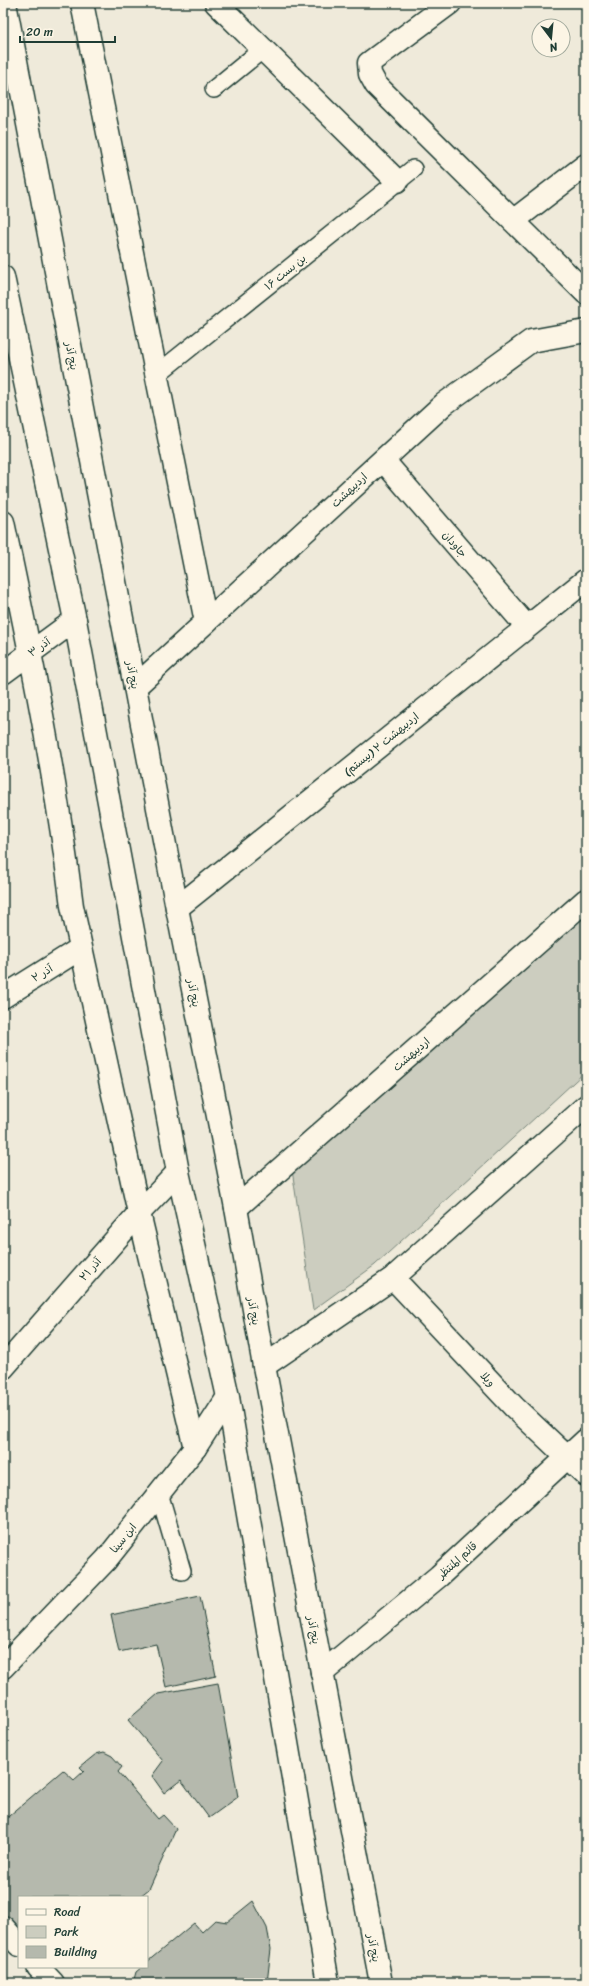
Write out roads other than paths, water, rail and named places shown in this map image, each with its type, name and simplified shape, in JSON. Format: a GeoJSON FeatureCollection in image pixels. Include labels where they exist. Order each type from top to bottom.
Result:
{"type":"FeatureCollection","features":[{"type":"Feature","properties":{"kind":"street","name":"پنج آذر"},"geometry":{"type":"LineString","coordinates":[[5,3],[177,908],[236,1208],[264,1366],[381,1983]]}},
{"type":"Feature","properties":{"kind":"street"},"geometry":{"type":"LineString","coordinates":[[82,3],[206,622]]}},
{"type":"Feature","properties":{"kind":"street"},"geometry":{"type":"LineString","coordinates":[[216,3],[263,49],[405,175]]}},
{"type":"Feature","properties":{"kind":"street"},"geometry":{"type":"LineString","coordinates":[[450,3],[369,63],[370,74],[376,85],[586,293]]}},
{"type":"Feature","properties":{"kind":"street"},"geometry":{"type":"LineString","coordinates":[[513,221],[586,165]]}},
{"type":"Feature","properties":{"kind":"street"},"geometry":{"type":"LineString","coordinates":[[3,277],[75,620],[178,1172],[228,1398],[328,1983]]}},
{"type":"Feature","properties":{"kind":"street","name":"اردیبهشت"},"geometry":{"type":"LineString","coordinates":[[135,687],[444,404],[531,341],[586,331]]}},
{"type":"Feature","properties":{"kind":"street","name":"جاودان"},"geometry":{"type":"LineString","coordinates":[[382,460],[527,628]]}},
{"type":"Feature","properties":{"kind":"street"},"geometry":{"type":"LineString","coordinates":[[3,522],[31,652],[66,860],[72,906],[139,1213],[194,1448]]}},
{"type":"Feature","properties":{"kind":"street","name":"اردیبهشت ۲ (بیستم)"},"geometry":{"type":"LineString","coordinates":[[177,908],[586,580]]}},
{"type":"Feature","properties":{"kind":"street","name":"آذر ۳"},"geometry":{"type":"LineString","coordinates":[[3,673],[75,620]]}},
{"type":"Feature","properties":{"kind":"street","name":"اردیبهشت"},"geometry":{"type":"LineString","coordinates":[[236,1208],[586,900]]}},
{"type":"Feature","properties":{"kind":"street","name":"آذر ۲"},"geometry":{"type":"LineString","coordinates":[[3,997],[81,948]]}},
{"type":"Feature","properties":{"kind":"street"},"geometry":{"type":"LineString","coordinates":[[264,1366],[393,1278],[586,1106]]}},
{"type":"Feature","properties":{"kind":"street","name":"آذر ۲۱"},"geometry":{"type":"LineString","coordinates":[[3,1368],[139,1213],[178,1172]]}},
{"type":"Feature","properties":{"kind":"street","name":"ویلا"},"geometry":{"type":"LineString","coordinates":[[393,1278],[514,1407],[586,1475]]}},
{"type":"Feature","properties":{"kind":"street","name":"ابن سینا"},"geometry":{"type":"LineString","coordinates":[[3,1667],[106,1560],[194,1448],[228,1398]]}},
{"type":"Feature","properties":{"kind":"street","name":"قائم المنتظر"},"geometry":{"type":"LineString","coordinates":[[322,1673],[439,1576],[586,1440]]}},
{"type":"Feature","properties":{"kind":"street"},"geometry":{"type":"LineString","coordinates":[[3,1927],[18,1944]]}},
{"type":"Feature","properties":{"kind":"lane"},"geometry":{"type":"LineString","coordinates":[[214,89],[263,49]]}},
{"type":"Feature","properties":{"kind":"lane","name":"بن بست ۱۶"},"geometry":{"type":"LineString","coordinates":[[156,375],[405,175]]}},
{"type":"Feature","properties":{"kind":"lane"},"geometry":{"type":"LineString","coordinates":[[159,1493],[182,1571]]}}]}
